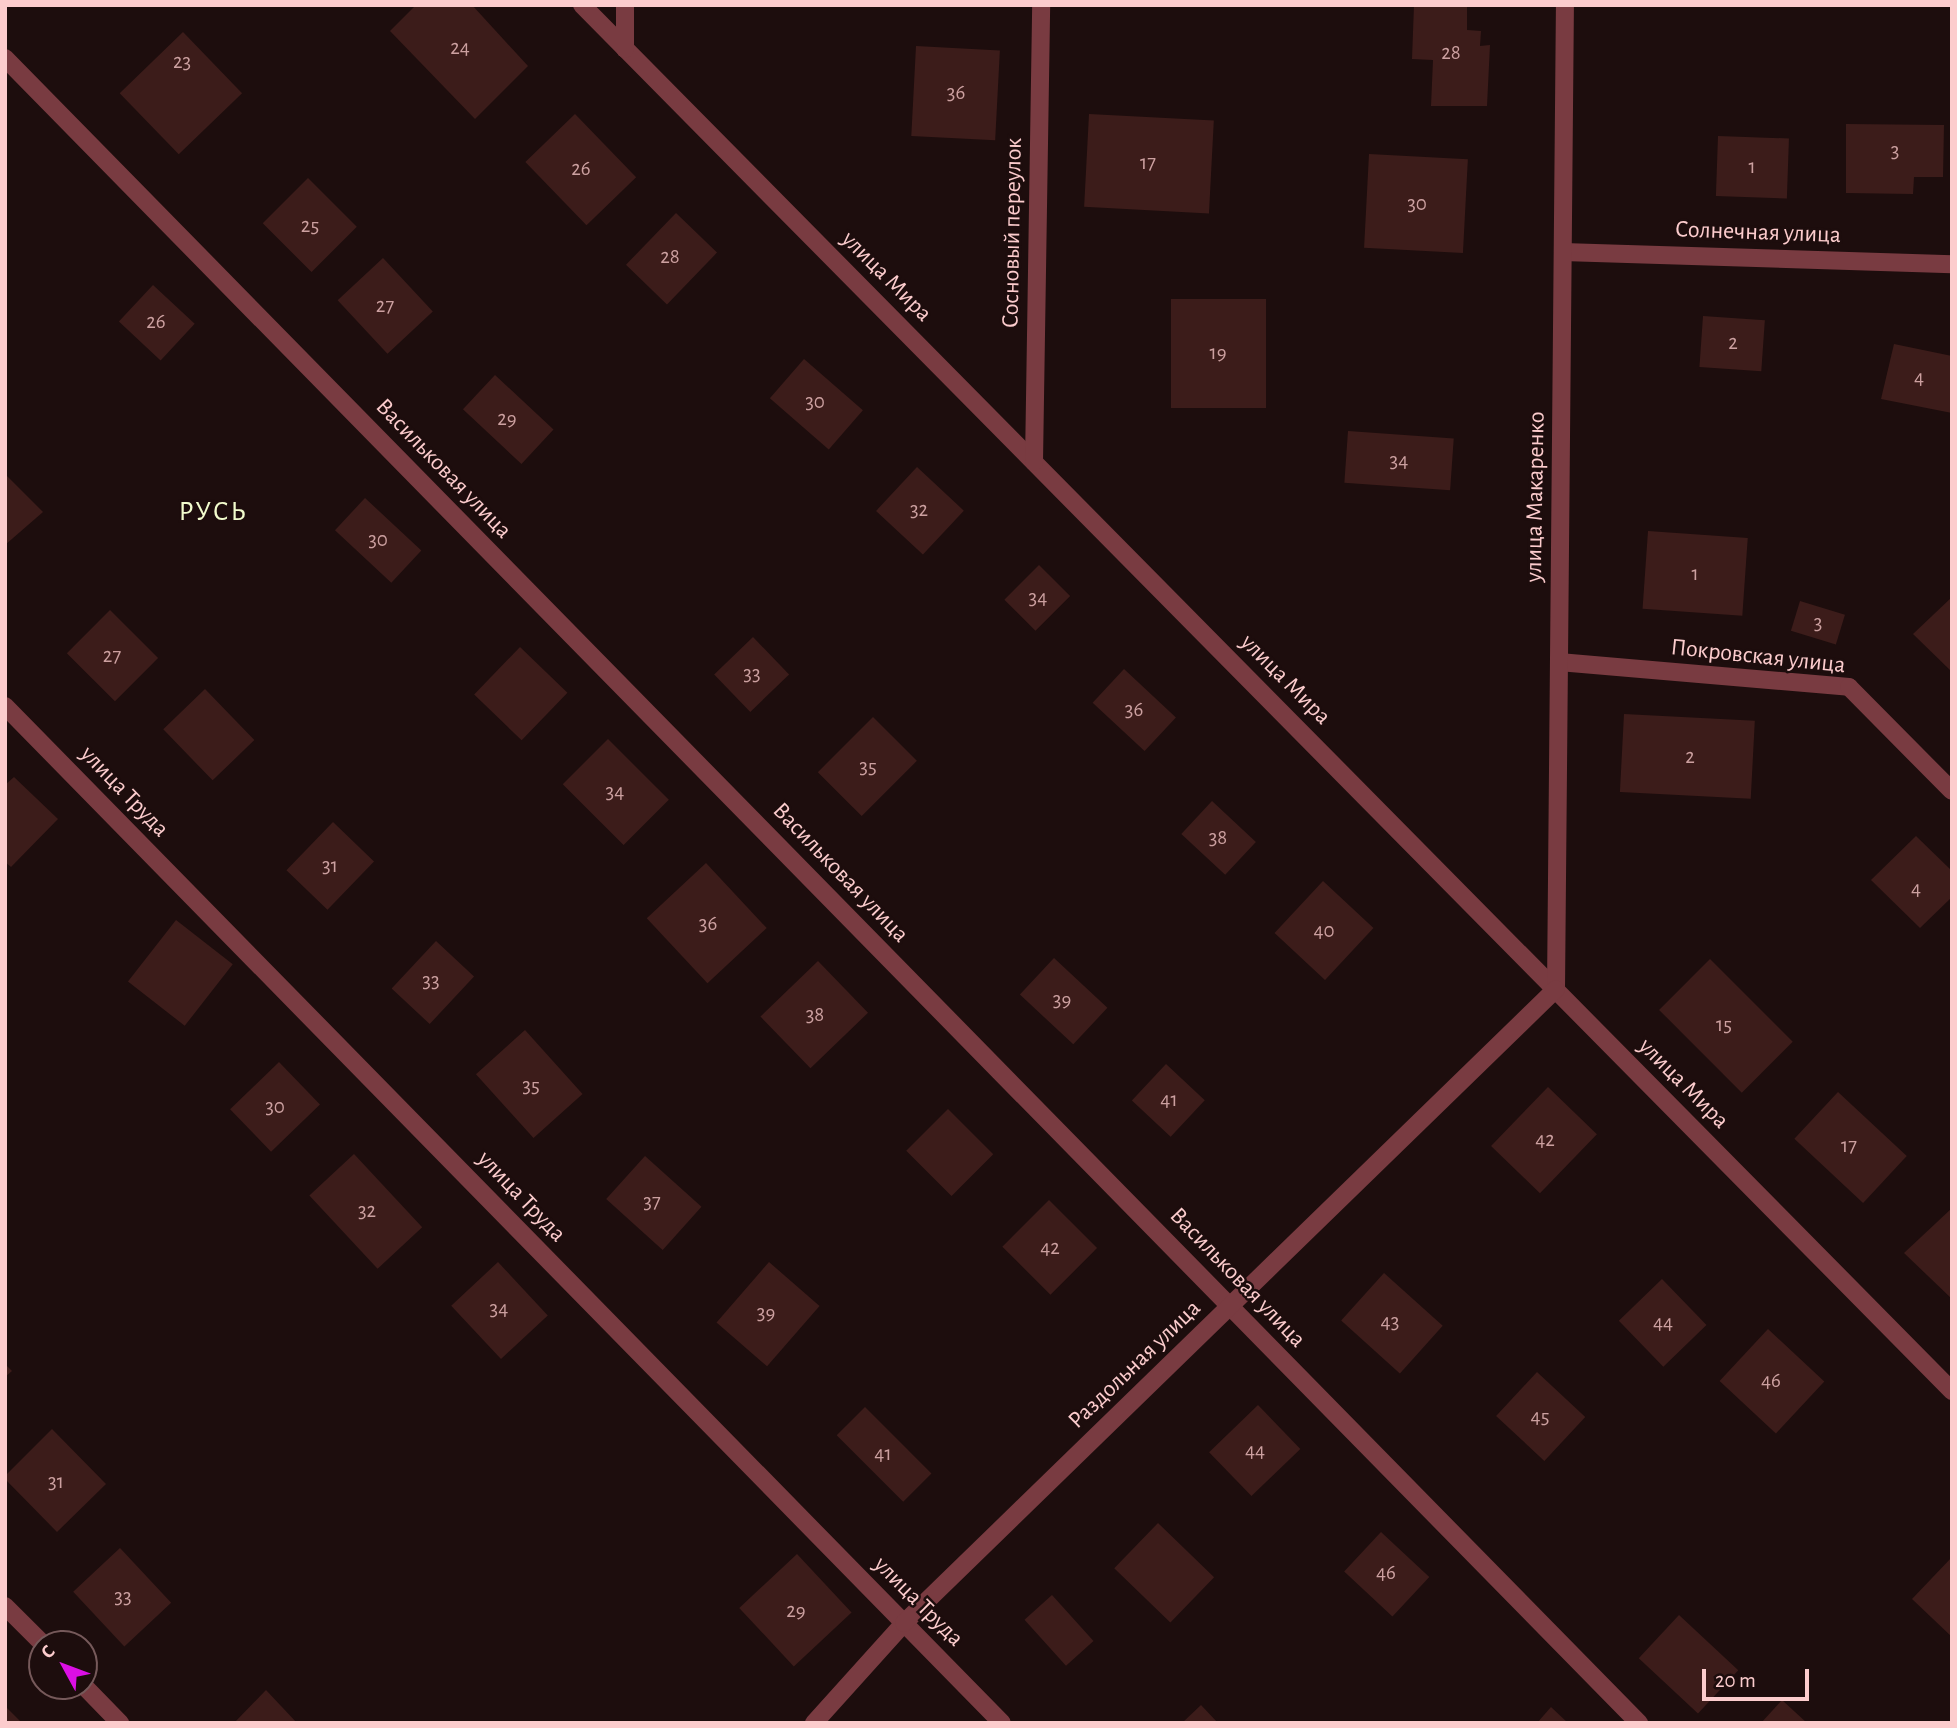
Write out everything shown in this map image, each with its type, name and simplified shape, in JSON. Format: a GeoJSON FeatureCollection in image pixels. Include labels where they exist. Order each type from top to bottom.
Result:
{"type":"FeatureCollection","features":[{"type":"Feature","properties":{"kind":"street","name":"улица Мира"},"geometry":{"type":"LineString","coordinates":[[582,5],[1952,1391]]}},
{"type":"Feature","properties":{"kind":"street"},"geometry":{"type":"LineString","coordinates":[[625,5],[625,49]]}},
{"type":"Feature","properties":{"kind":"street","name":"Сосновый переулок"},"geometry":{"type":"LineString","coordinates":[[1034,462],[1041,5]]}},
{"type":"Feature","properties":{"kind":"street","name":"улица Макаренко"},"geometry":{"type":"LineString","coordinates":[[1556,989],[1565,5]]}},
{"type":"Feature","properties":{"kind":"street","name":"Васильковая улица"},"geometry":{"type":"LineString","coordinates":[[5,58],[1639,1723]]}},
{"type":"Feature","properties":{"kind":"street","name":"Солнечная улица"},"geometry":{"type":"LineString","coordinates":[[1563,252],[1952,264]]}},
{"type":"Feature","properties":{"kind":"street","name":"Покровская улица"},"geometry":{"type":"LineString","coordinates":[[1559,662],[1849,687],[1952,791]]}},
{"type":"Feature","properties":{"kind":"street","name":"улица Труда"},"geometry":{"type":"LineString","coordinates":[[5,706],[1002,1723]]}},
{"type":"Feature","properties":{"kind":"street","name":"Раздольная улица"},"geometry":{"type":"LineString","coordinates":[[814,1723],[904,1623],[1556,989]]}},
{"type":"Feature","properties":{"kind":"street"},"geometry":{"type":"LineString","coordinates":[[5,1606],[29,1630]]}},
{"type":"Feature","properties":{"kind":"street"},"geometry":{"type":"LineString","coordinates":[[98,1700],[120,1723]]}},
{"type":"Feature","properties":{"kind":"building"},"geometry":{"type":"Polygon","coordinates":[[[416,5],[472,5],[528,66],[475,119],[390,31],[416,5]]]}},
{"type":"Feature","properties":{"kind":"building"},"geometry":{"type":"Polygon","coordinates":[[[1414,5],[1467,5],[1467,30],[1481,31],[1480,46],[1490,45],[1487,106],[1431,106],[1433,60],[1412,59],[1414,5]]]}},
{"type":"Feature","properties":{"kind":"building"},"geometry":{"type":"Polygon","coordinates":[[[183,32],[242,93],[179,154],[120,93],[183,32]]]}},
{"type":"Feature","properties":{"kind":"building"},"geometry":{"type":"Polygon","coordinates":[[[916,46],[1000,50],[995,140],[911,136],[916,46]]]}},
{"type":"Feature","properties":{"kind":"building"},"geometry":{"type":"Polygon","coordinates":[[[575,114],[636,177],[586,225],[525,162],[575,114]]]}},
{"type":"Feature","properties":{"kind":"building"},"geometry":{"type":"Polygon","coordinates":[[[1089,114],[1214,121],[1209,213],[1084,207],[1089,114]]]}},
{"type":"Feature","properties":{"kind":"building"},"geometry":{"type":"Polygon","coordinates":[[[1846,124],[1944,125],[1943,177],[1914,177],[1913,194],[1846,193],[1846,124]]]}},
{"type":"Feature","properties":{"kind":"building"},"geometry":{"type":"Polygon","coordinates":[[[1718,136],[1789,138],[1787,198],[1716,196],[1718,136]]]}},
{"type":"Feature","properties":{"kind":"building"},"geometry":{"type":"Polygon","coordinates":[[[1369,154],[1468,159],[1463,253],[1364,248],[1369,154]]]}},
{"type":"Feature","properties":{"kind":"building"},"geometry":{"type":"Polygon","coordinates":[[[308,178],[357,227],[312,272],[263,223],[308,178]]]}},
{"type":"Feature","properties":{"kind":"building"},"geometry":{"type":"Polygon","coordinates":[[[676,213],[717,253],[667,304],[626,265],[676,213]]]}},
{"type":"Feature","properties":{"kind":"building"},"geometry":{"type":"Polygon","coordinates":[[[383,258],[433,311],[387,354],[338,300],[383,258]]]}},
{"type":"Feature","properties":{"kind":"building"},"geometry":{"type":"Polygon","coordinates":[[[153,285],[195,324],[161,360],[119,322],[153,285]]]}},
{"type":"Feature","properties":{"kind":"building"},"geometry":{"type":"Polygon","coordinates":[[[1171,299],[1266,299],[1266,408],[1171,408],[1171,299]]]}},
{"type":"Feature","properties":{"kind":"building"},"geometry":{"type":"Polygon","coordinates":[[[1703,316],[1765,320],[1761,371],[1699,367],[1703,316]]]}},
{"type":"Feature","properties":{"kind":"building"},"geometry":{"type":"Polygon","coordinates":[[[1894,344],[1952,356],[1952,413],[1881,399],[1894,344]]]}},
{"type":"Feature","properties":{"kind":"building"},"geometry":{"type":"Polygon","coordinates":[[[804,359],[863,410],[829,449],[770,398],[804,359]]]}},
{"type":"Feature","properties":{"kind":"building"},"geometry":{"type":"Polygon","coordinates":[[[495,375],[554,430],[521,464],[463,409],[495,375]]]}},
{"type":"Feature","properties":{"kind":"building"},"geometry":{"type":"Polygon","coordinates":[[[1348,431],[1454,438],[1450,490],[1344,483],[1348,431]]]}},
{"type":"Feature","properties":{"kind":"building"},"geometry":{"type":"Polygon","coordinates":[[[917,467],[964,511],[923,555],[876,511],[917,467]]]}},
{"type":"Feature","properties":{"kind":"building"},"geometry":{"type":"Polygon","coordinates":[[[5,474],[43,512],[5,545],[5,474]]]}},
{"type":"Feature","properties":{"kind":"building"},"geometry":{"type":"Polygon","coordinates":[[[365,498],[421,551],[391,583],[335,530],[365,498]]]}},
{"type":"Feature","properties":{"kind":"building"},"geometry":{"type":"Polygon","coordinates":[[[1648,531],[1748,538],[1742,616],[1643,609],[1648,531]]]}},
{"type":"Feature","properties":{"kind":"building"},"geometry":{"type":"Polygon","coordinates":[[[1039,565],[1070,596],[1035,631],[1004,600],[1039,565]]]}},
{"type":"Feature","properties":{"kind":"building"},"geometry":{"type":"Polygon","coordinates":[[[1952,597],[1952,672],[1913,634],[1952,597]]]}},
{"type":"Feature","properties":{"kind":"building"},"geometry":{"type":"Polygon","coordinates":[[[1800,601],[1845,615],[1836,644],[1791,631],[1800,601]]]}},
{"type":"Feature","properties":{"kind":"building"},"geometry":{"type":"Polygon","coordinates":[[[110,610],[158,658],[115,701],[67,653],[110,610]]]}},
{"type":"Feature","properties":{"kind":"building"},"geometry":{"type":"Polygon","coordinates":[[[753,637],[789,674],[750,712],[714,675],[753,637]]]}},
{"type":"Feature","properties":{"kind":"building"},"geometry":{"type":"Polygon","coordinates":[[[520,647],[567,693],[522,740],[474,694],[520,647]]]}},
{"type":"Feature","properties":{"kind":"building"},"geometry":{"type":"Polygon","coordinates":[[[1124,669],[1176,717],[1145,751],[1093,703],[1124,669]]]}},
{"type":"Feature","properties":{"kind":"building"},"geometry":{"type":"Polygon","coordinates":[[[205,689],[254,740],[213,780],[163,729],[205,689]]]}},
{"type":"Feature","properties":{"kind":"building"},"geometry":{"type":"Polygon","coordinates":[[[1624,714],[1755,721],[1751,799],[1620,792],[1624,714]]]}},
{"type":"Feature","properties":{"kind":"building"},"geometry":{"type":"Polygon","coordinates":[[[873,717],[917,761],[862,816],[818,772],[873,717]]]}},
{"type":"Feature","properties":{"kind":"building"},"geometry":{"type":"Polygon","coordinates":[[[608,739],[669,800],[624,845],[563,784],[608,739]]]}},
{"type":"Feature","properties":{"kind":"building"},"geometry":{"type":"Polygon","coordinates":[[[14,777],[58,819],[11,867],[5,862],[5,785],[14,777]]]}},
{"type":"Feature","properties":{"kind":"building"},"geometry":{"type":"Polygon","coordinates":[[[1212,801],[1256,842],[1225,875],[1181,834],[1212,801]]]}},
{"type":"Feature","properties":{"kind":"building"},"geometry":{"type":"Polygon","coordinates":[[[333,822],[374,862],[327,910],[286,870],[333,822]]]}},
{"type":"Feature","properties":{"kind":"building"},"geometry":{"type":"Polygon","coordinates":[[[1916,836],[1952,871],[1952,897],[1920,928],[1871,880],[1916,836]]]}},
{"type":"Feature","properties":{"kind":"building"},"geometry":{"type":"Polygon","coordinates":[[[706,863],[767,928],[707,983],[647,918],[706,863]]]}},
{"type":"Feature","properties":{"kind":"building"},"geometry":{"type":"Polygon","coordinates":[[[1323,881],[1373,928],[1325,980],[1275,933],[1323,881]]]}},
{"type":"Feature","properties":{"kind":"building"},"geometry":{"type":"Polygon","coordinates":[[[176,920],[233,964],[185,1026],[128,981],[176,920]]]}},
{"type":"Feature","properties":{"kind":"building"},"geometry":{"type":"Polygon","coordinates":[[[436,941],[474,976],[430,1024],[392,989],[436,941]]]}},
{"type":"Feature","properties":{"kind":"building"},"geometry":{"type":"Polygon","coordinates":[[[1054,958],[1107,1008],[1073,1044],[1020,995],[1054,958]]]}},
{"type":"Feature","properties":{"kind":"building"},"geometry":{"type":"Polygon","coordinates":[[[1710,959],[1793,1042],[1742,1093],[1659,1010],[1710,959]]]}},
{"type":"Feature","properties":{"kind":"building"},"geometry":{"type":"Polygon","coordinates":[[[818,961],[868,1013],[810,1068],[760,1017],[818,961]]]}},
{"type":"Feature","properties":{"kind":"building"},"geometry":{"type":"Polygon","coordinates":[[[525,1030],[583,1094],[533,1138],[476,1074],[525,1030]]]}},
{"type":"Feature","properties":{"kind":"building"},"geometry":{"type":"Polygon","coordinates":[[[279,1062],[320,1104],[271,1152],[230,1109],[279,1062]]]}},
{"type":"Feature","properties":{"kind":"building"},"geometry":{"type":"Polygon","coordinates":[[[1166,1064],[1205,1100],[1171,1137],[1132,1101],[1166,1064]]]}},
{"type":"Feature","properties":{"kind":"building"},"geometry":{"type":"Polygon","coordinates":[[[1548,1087],[1597,1134],[1540,1193],[1491,1146],[1548,1087]]]}},
{"type":"Feature","properties":{"kind":"building"},"geometry":{"type":"Polygon","coordinates":[[[1838,1092],[1907,1156],[1863,1203],[1794,1139],[1838,1092]]]}},
{"type":"Feature","properties":{"kind":"building"},"geometry":{"type":"Polygon","coordinates":[[[948,1109],[993,1154],[952,1196],[906,1151],[948,1109]]]}},
{"type":"Feature","properties":{"kind":"building"},"geometry":{"type":"Polygon","coordinates":[[[354,1154],[422,1227],[378,1269],[309,1196],[354,1154]]]}},
{"type":"Feature","properties":{"kind":"building"},"geometry":{"type":"Polygon","coordinates":[[[645,1156],[701,1207],[663,1250],[606,1199],[645,1156]]]}},
{"type":"Feature","properties":{"kind":"building"},"geometry":{"type":"Polygon","coordinates":[[[1049,1200],[1097,1248],[1050,1295],[1002,1247],[1049,1200]]]}},
{"type":"Feature","properties":{"kind":"building"},"geometry":{"type":"Polygon","coordinates":[[[1952,1208],[1952,1299],[1904,1253],[1952,1208]]]}},
{"type":"Feature","properties":{"kind":"building"},"geometry":{"type":"Polygon","coordinates":[[[498,1262],[548,1315],[501,1359],[451,1306],[498,1262]]]}},
{"type":"Feature","properties":{"kind":"building"},"geometry":{"type":"Polygon","coordinates":[[[769,1262],[820,1306],[767,1366],[717,1322],[769,1262]]]}},
{"type":"Feature","properties":{"kind":"building"},"geometry":{"type":"Polygon","coordinates":[[[1384,1273],[1443,1326],[1400,1373],[1341,1321],[1384,1273]]]}},
{"type":"Feature","properties":{"kind":"building"},"geometry":{"type":"Polygon","coordinates":[[[1662,1279],[1706,1325],[1663,1367],[1619,1321],[1662,1279]]]}},
{"type":"Feature","properties":{"kind":"building"},"geometry":{"type":"Polygon","coordinates":[[[1768,1329],[1824,1382],[1776,1433],[1720,1381],[1768,1329]]]}},
{"type":"Feature","properties":{"kind":"building"},"geometry":{"type":"Polygon","coordinates":[[[5,1364],[12,1371],[5,1377],[5,1364]]]}},
{"type":"Feature","properties":{"kind":"building"},"geometry":{"type":"Polygon","coordinates":[[[1537,1372],[1585,1417],[1544,1461],[1496,1416],[1537,1372]]]}},
{"type":"Feature","properties":{"kind":"building"},"geometry":{"type":"Polygon","coordinates":[[[1258,1405],[1300,1449],[1251,1496],[1209,1452],[1258,1405]]]}},
{"type":"Feature","properties":{"kind":"building"},"geometry":{"type":"Polygon","coordinates":[[[865,1407],[931,1473],[903,1502],[837,1435],[865,1407]]]}},
{"type":"Feature","properties":{"kind":"building"},"geometry":{"type":"Polygon","coordinates":[[[52,1429],[106,1484],[57,1532],[5,1479],[52,1429]]]}},
{"type":"Feature","properties":{"kind":"building"},"geometry":{"type":"Polygon","coordinates":[[[1158,1523],[1214,1577],[1170,1623],[1114,1568],[1158,1523]]]}},
{"type":"Feature","properties":{"kind":"building"},"geometry":{"type":"Polygon","coordinates":[[[1381,1532],[1429,1577],[1392,1617],[1344,1571],[1381,1532]]]}},
{"type":"Feature","properties":{"kind":"building"},"geometry":{"type":"Polygon","coordinates":[[[120,1548],[171,1603],[124,1646],[73,1592],[120,1548]]]}},
{"type":"Feature","properties":{"kind":"building"},"geometry":{"type":"Polygon","coordinates":[[[797,1554],[852,1613],[794,1666],[739,1608],[797,1554]]]}},
{"type":"Feature","properties":{"kind":"building"},"geometry":{"type":"Polygon","coordinates":[[[1952,1557],[1952,1637],[1912,1599],[1952,1557]]]}},
{"type":"Feature","properties":{"kind":"building"},"geometry":{"type":"Polygon","coordinates":[[[1052,1595],[1093,1641],[1066,1666],[1025,1620],[1052,1595]]]}},
{"type":"Feature","properties":{"kind":"building"},"geometry":{"type":"Polygon","coordinates":[[[1679,1615],[1738,1670],[1698,1713],[1639,1658],[1679,1615]]]}},
{"type":"Feature","properties":{"kind":"building"},"geometry":{"type":"Polygon","coordinates":[[[266,1690],[297,1723],[234,1723],[266,1690]]]}},
{"type":"Feature","properties":{"kind":"building"},"geometry":{"type":"Polygon","coordinates":[[[1782,1700],[1807,1723],[1761,1723],[1782,1700]]]}},
{"type":"Feature","properties":{"kind":"building"},"geometry":{"type":"Polygon","coordinates":[[[1201,1705],[1218,1723],[1182,1723],[1201,1705]]]}},
{"type":"Feature","properties":{"kind":"building"},"geometry":{"type":"Polygon","coordinates":[[[5,1706],[22,1723],[5,1723],[5,1706]]]}},
{"type":"Feature","properties":{"kind":"building"},"geometry":{"type":"Polygon","coordinates":[[[1551,1707],[1568,1723],[1537,1723],[1551,1707]]]}},
{"type":"Feature","properties":{"kind":"district","name":"РУСЬ"},"geometry":{"type":"Point","coordinates":[213,512]}}]}
